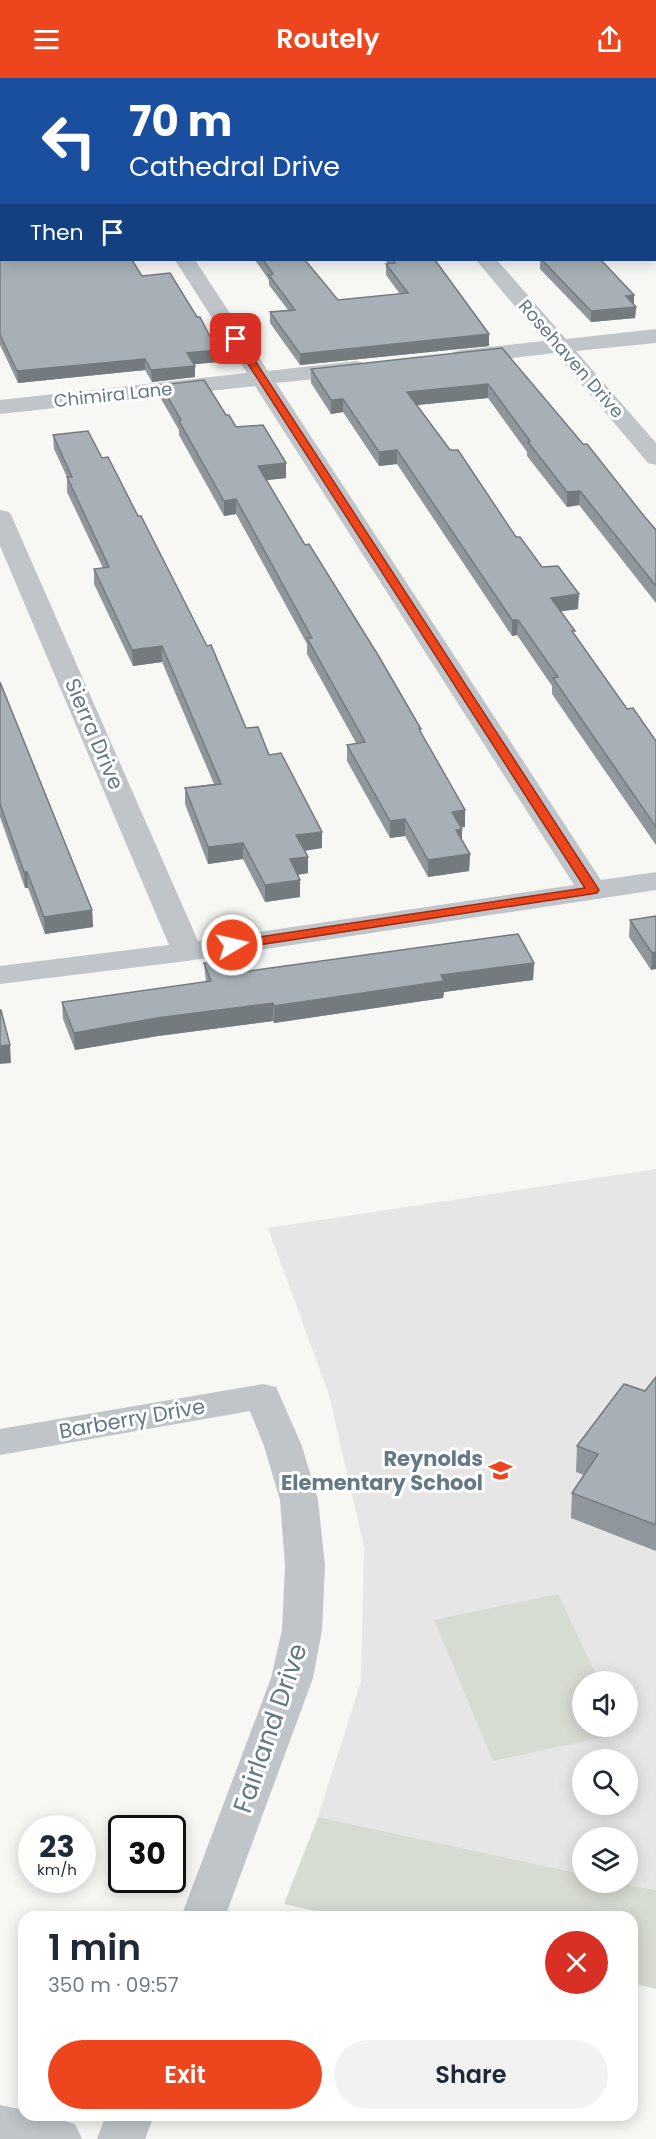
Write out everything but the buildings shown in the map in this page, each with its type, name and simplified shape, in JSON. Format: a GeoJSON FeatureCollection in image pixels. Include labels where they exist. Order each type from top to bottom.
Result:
{"type":"FeatureCollection","features":[{"type":"Feature","properties":{"kind":"street"},"geometry":{"type":"LineString","coordinates":[[187,261],[592,890]]}},
{"type":"Feature","properties":{"kind":"street","name":"Rosehaven Drive"},"geometry":{"type":"LineString","coordinates":[[487,261],[656,458]]}},
{"type":"Feature","properties":{"kind":"street"},"geometry":{"type":"LineString","coordinates":[[439,360],[656,336]]}},
{"type":"Feature","properties":{"kind":"street","name":"Chimira Lane"},"geometry":{"type":"LineString","coordinates":[[0,407],[380,366]]}},
{"type":"Feature","properties":{"kind":"street","name":"Sierra Drive"},"geometry":{"type":"LineString","coordinates":[[0,517],[187,952]]}},
{"type":"Feature","properties":{"kind":"street"},"geometry":{"type":"LineString","coordinates":[[0,975],[187,952],[656,881]]}},
{"type":"Feature","properties":{"kind":"street","name":"Barberry Drive"},"geometry":{"type":"LineString","coordinates":[[0,1442],[263,1396]]}},
{"type":"Feature","properties":{"kind":"street","name":"Fairland Drive"},"geometry":{"type":"LineString","coordinates":[[205,1911],[292,1678],[302,1630],[305,1566],[298,1500],[283,1446],[263,1396]]}},
{"type":"Feature","properties":{"kind":"street"},"geometry":{"type":"LineString","coordinates":[[121,2139],[128,2121]]}},
{"type":"Feature","properties":{"kind":"street"},"geometry":{"type":"LineString","coordinates":[[0,2125],[58,2139]]}},
{"type":"Feature","properties":{"kind":"shaded area","name":"Reynolds Elementary School"},"geometry":{"type":"Polygon","coordinates":[[[656,1169],[656,1890],[638,1886],[638,1827],[572,1827],[572,1872],[318,1817],[361,1681],[364,1547],[329,1395],[268,1228],[656,1169]]]}},
{"type":"Feature","properties":{"kind":"shaded area"},"geometry":{"type":"Polygon","coordinates":[[[558,1594],[594,1671],[572,1671],[572,1737],[604,1737],[493,1761],[434,1620],[558,1594]]]}},
{"type":"Feature","properties":{"kind":"shaded area"},"geometry":{"type":"Polygon","coordinates":[[[318,1817],[572,1872],[572,1893],[638,1893],[638,1886],[656,1890],[656,1989],[638,1984],[638,1911],[315,1911],[284,1904],[318,1817]]]}},
{"type":"Feature","properties":{"kind":"place","name":"Reynolds Elementary School"},"geometry":{"type":"Point","coordinates":[501,1471]}},
{"type":"Feature","properties":{"kind":"route"},"geometry":{"type":"LineString","coordinates":[[232,945],[592,890],[236,339]]}}]}
